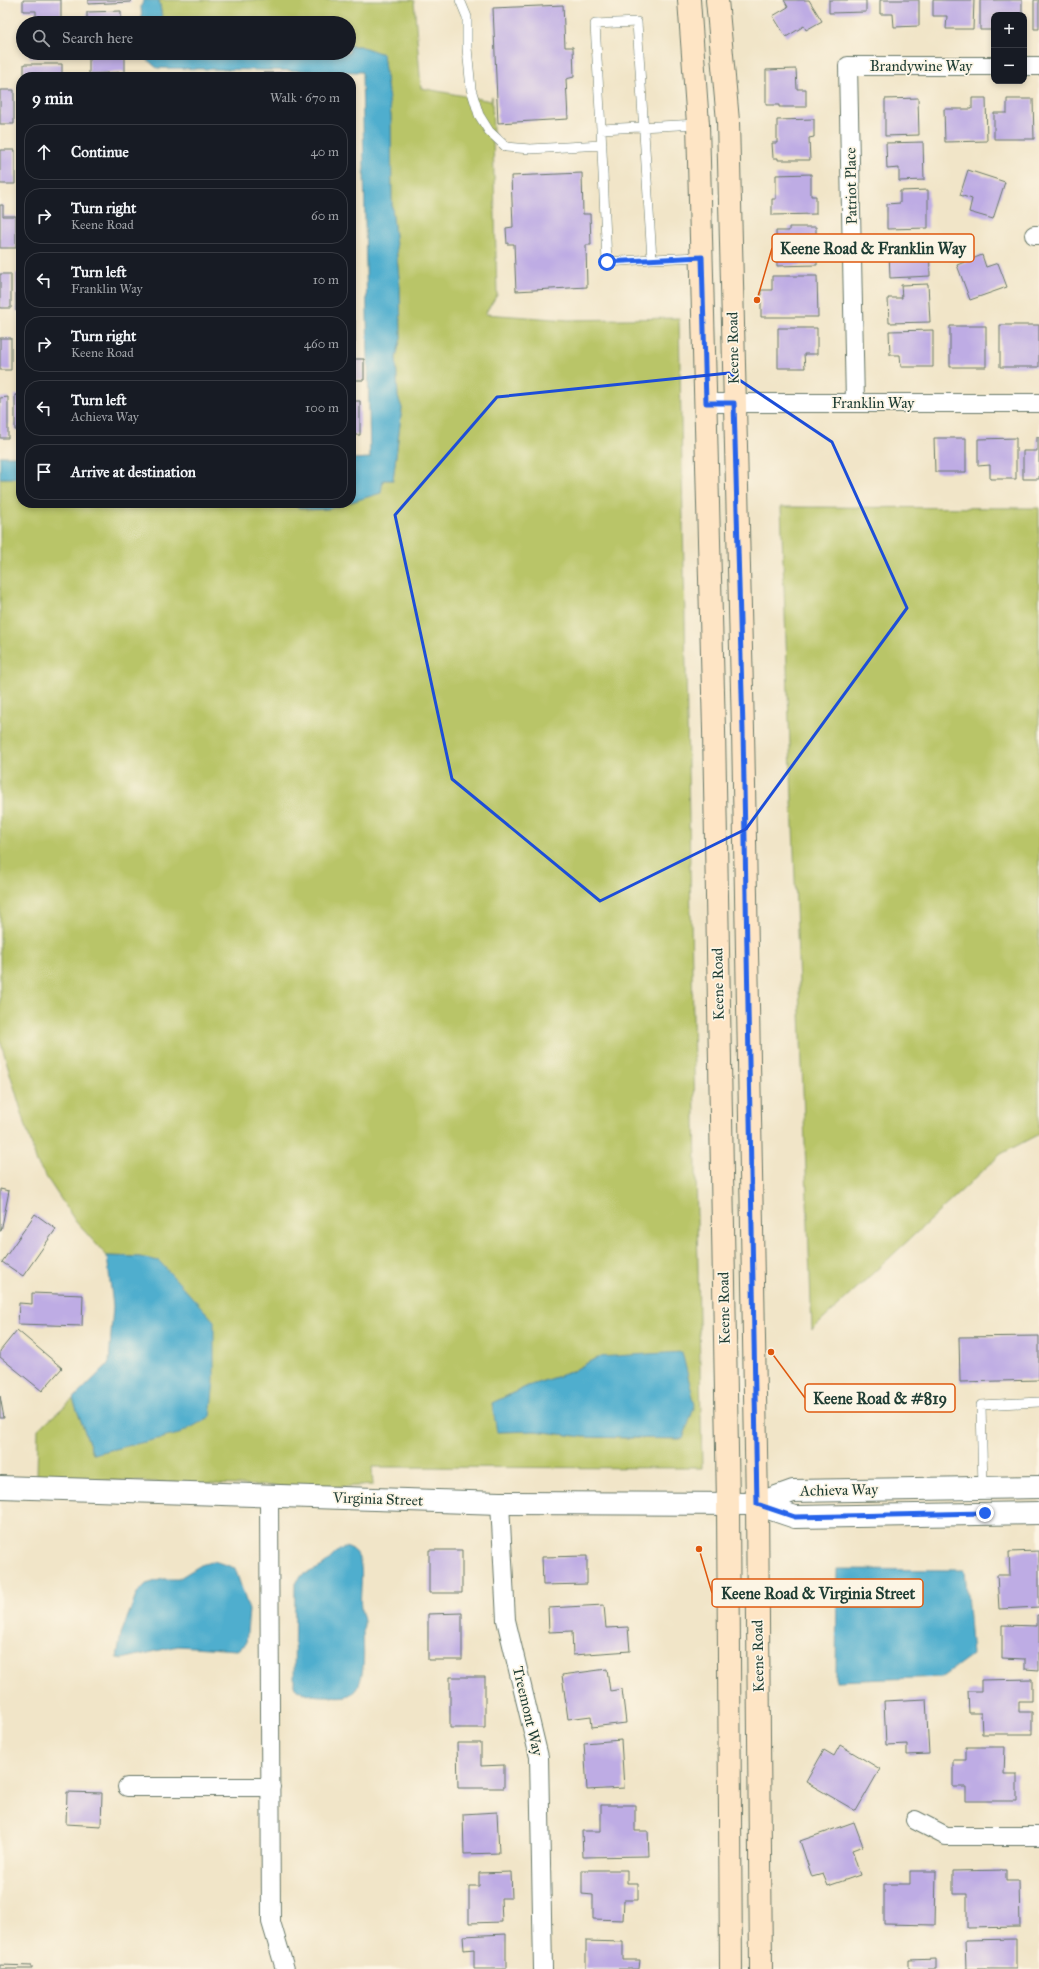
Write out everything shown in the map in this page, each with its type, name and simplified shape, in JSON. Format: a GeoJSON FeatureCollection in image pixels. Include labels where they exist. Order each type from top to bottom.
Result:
{"type":"FeatureCollection","features":[{"type":"Feature","properties":{"kind":"main road","name":"Keene Road"},"geometry":{"type":"LineString","coordinates":[[690,0],[698,124],[714,730],[728,1504],[731,1969]]}},
{"type":"Feature","properties":{"kind":"main road","name":"Keene Road"},"geometry":{"type":"LineString","coordinates":[[717,0],[728,121],[743,730],[757,1504],[761,1969]]}},
{"type":"Feature","properties":{"kind":"street","name":"Brandywine Way"},"geometry":{"type":"LineString","coordinates":[[848,66],[991,66]]}},
{"type":"Feature","properties":{"kind":"street","name":"Patriot Place"},"geometry":{"type":"LineString","coordinates":[[848,66],[855,402]]}},
{"type":"Feature","properties":{"kind":"street"},"geometry":{"type":"LineString","coordinates":[[1027,66],[1039,66]]}},
{"type":"Feature","properties":{"kind":"street","name":"Franklin Way"},"geometry":{"type":"LineString","coordinates":[[706,403],[1039,403]]}},
{"type":"Feature","properties":{"kind":"street","name":"Virginia Street"},"geometry":{"type":"LineString","coordinates":[[0,1487],[500,1503],[757,1504]]}},
{"type":"Feature","properties":{"kind":"street","name":"Achieva Way"},"geometry":{"type":"LineString","coordinates":[[757,1504],[793,1491],[1039,1487]]}},
{"type":"Feature","properties":{"kind":"street"},"geometry":{"type":"LineString","coordinates":[[269,1495],[271,1922],[285,1969]]}},
{"type":"Feature","properties":{"kind":"street","name":"Treemont Way"},"geometry":{"type":"LineString","coordinates":[[500,1503],[506,1620],[540,1757],[543,1969]]}},
{"type":"Feature","properties":{"kind":"street","name":"Achieva Way"},"geometry":{"type":"LineString","coordinates":[[757,1504],[795,1517],[1039,1513]]}},
{"type":"Feature","properties":{"kind":"street"},"geometry":{"type":"LineString","coordinates":[[127,1787],[270,1787]]}},
{"type":"Feature","properties":{"kind":"street"},"geometry":{"type":"LineString","coordinates":[[915,1820],[946,1836],[1039,1836]]}},
{"type":"Feature","properties":{"kind":"lane"},"geometry":{"type":"LineString","coordinates":[[460,0],[467,17],[467,48],[471,89],[479,115],[489,131],[506,148],[530,149],[602,145]]}},
{"type":"Feature","properties":{"kind":"lane"},"geometry":{"type":"LineString","coordinates":[[652,259],[637,22],[595,24],[602,129],[607,262],[702,257]]}},
{"type":"Feature","properties":{"kind":"lane"},"geometry":{"type":"LineString","coordinates":[[602,129],[698,124]]}},
{"type":"Feature","properties":{"kind":"lane"},"geometry":{"type":"LineString","coordinates":[[983,1488],[981,1404],[1039,1402]]}},
{"type":"Feature","properties":{"kind":"highlighted area"},"geometry":{"type":"Polygon","coordinates":[[[729,373],[832,442],[907,608],[746,829],[600,901],[452,779],[395,515],[497,397],[729,373]]]}},
{"type":"Feature","properties":{"kind":"green space"},"geometry":{"type":"Polygon","coordinates":[[[159,0],[414,0],[421,88],[491,101],[492,96],[497,295],[485,314],[568,320],[679,318],[702,1468],[372,1467],[373,1485],[326,1488],[37,1478],[38,1429],[73,1399],[93,1454],[122,1447],[140,1257],[107,1256],[76,1222],[37,1163],[0,1040],[0,478],[16,478],[16,508],[300,508],[307,510],[356,508],[356,501],[380,493],[383,480],[393,480],[402,408],[398,397],[396,357],[401,338],[400,288],[392,206],[391,116],[383,55],[360,46],[356,46],[356,16],[162,16],[159,0]],[[598,1357],[571,1372],[528,1386],[492,1403],[498,1432],[536,1431],[584,1437],[683,1439],[598,1357]]]}},
{"type":"Feature","properties":{"kind":"green space"},"geometry":{"type":"Polygon","coordinates":[[[781,507],[1039,508],[1039,1134],[1001,1154],[812,1330],[781,507]]]}},
{"type":"Feature","properties":{"kind":"water"},"geometry":{"type":"Polygon","coordinates":[[[144,0],[159,0],[162,16],[142,16],[141,6],[144,0]]]}},
{"type":"Feature","properties":{"kind":"water"},"geometry":{"type":"Polygon","coordinates":[[[356,46],[383,54],[391,116],[392,206],[400,288],[401,338],[396,357],[398,397],[402,408],[393,480],[383,480],[381,493],[356,500],[356,459],[370,458],[362,72],[157,68],[148,60],[356,60],[356,46]]]}},
{"type":"Feature","properties":{"kind":"water"},"geometry":{"type":"Polygon","coordinates":[[[0,456],[16,456],[16,478],[0,478],[0,456]]]}},
{"type":"Feature","properties":{"kind":"water"},"geometry":{"type":"Polygon","coordinates":[[[301,508],[330,508],[323,509],[301,508]]]}},
{"type":"Feature","properties":{"kind":"water"},"geometry":{"type":"Polygon","coordinates":[[[107,1256],[140,1257],[159,1261],[214,1321],[214,1381],[210,1417],[179,1434],[93,1454],[73,1399],[109,1363],[113,1306],[107,1256]]]}},
{"type":"Feature","properties":{"kind":"water"},"geometry":{"type":"Polygon","coordinates":[[[682,1352],[695,1405],[683,1439],[584,1437],[536,1431],[497,1432],[492,1403],[528,1386],[571,1372],[598,1357],[682,1352]]]}},
{"type":"Feature","properties":{"kind":"water"},"geometry":{"type":"Polygon","coordinates":[[[344,1547],[352,1550],[358,1556],[362,1572],[361,1608],[364,1618],[364,1655],[362,1675],[355,1691],[349,1695],[340,1697],[312,1695],[300,1691],[294,1686],[295,1582],[298,1578],[325,1564],[344,1547]]]}},
{"type":"Feature","properties":{"kind":"water"},"geometry":{"type":"Polygon","coordinates":[[[214,1561],[235,1568],[249,1610],[246,1644],[237,1650],[178,1646],[122,1659],[117,1658],[121,1634],[137,1593],[146,1584],[163,1579],[178,1579],[201,1565],[214,1561]]]}},
{"type":"Feature","properties":{"kind":"water"},"geometry":{"type":"Polygon","coordinates":[[[837,1569],[965,1570],[972,1655],[942,1677],[836,1681],[837,1569]]]}},
{"type":"Feature","properties":{"kind":"building"},"geometry":{"type":"Polygon","coordinates":[[[23,0],[61,0],[61,16],[36,16],[36,11],[23,11],[23,0]]]}},
{"type":"Feature","properties":{"kind":"building"},"geometry":{"type":"Polygon","coordinates":[[[88,0],[131,0],[131,2],[88,4],[88,0]]]}},
{"type":"Feature","properties":{"kind":"building"},"geometry":{"type":"Polygon","coordinates":[[[784,0],[809,0],[822,21],[806,30],[804,26],[786,37],[773,16],[788,7],[784,0]]]}},
{"type":"Feature","properties":{"kind":"building"},"geometry":{"type":"Polygon","coordinates":[[[829,0],[866,0],[866,12],[829,13],[829,0]]]}},
{"type":"Feature","properties":{"kind":"building"},"geometry":{"type":"Polygon","coordinates":[[[880,0],[919,0],[919,26],[894,27],[893,14],[880,14],[880,0]]]}},
{"type":"Feature","properties":{"kind":"building"},"geometry":{"type":"Polygon","coordinates":[[[933,0],[974,0],[973,29],[946,29],[947,16],[933,16],[933,0]]]}},
{"type":"Feature","properties":{"kind":"building"},"geometry":{"type":"Polygon","coordinates":[[[980,0],[1022,0],[1022,12],[991,12],[991,30],[980,30],[980,0]]]}},
{"type":"Feature","properties":{"kind":"building"},"geometry":{"type":"Polygon","coordinates":[[[1034,0],[1039,0],[1039,29],[1034,29],[1034,0]]]}},
{"type":"Feature","properties":{"kind":"building"},"geometry":{"type":"Polygon","coordinates":[[[563,5],[565,47],[573,47],[574,77],[566,79],[568,119],[498,123],[493,8],[563,5]]]}},
{"type":"Feature","properties":{"kind":"building"},"geometry":{"type":"Polygon","coordinates":[[[121,11],[121,16],[87,16],[87,12],[121,11]]]}},
{"type":"Feature","properties":{"kind":"building"},"geometry":{"type":"Polygon","coordinates":[[[89,60],[125,60],[125,72],[89,72],[89,60]]]}},
{"type":"Feature","properties":{"kind":"building"},"geometry":{"type":"Polygon","coordinates":[[[24,64],[62,64],[62,72],[24,72],[24,64]]]}},
{"type":"Feature","properties":{"kind":"building"},"geometry":{"type":"Polygon","coordinates":[[[796,69],[797,89],[806,89],[806,107],[779,107],[779,105],[766,105],[766,70],[796,69]]]}},
{"type":"Feature","properties":{"kind":"building"},"geometry":{"type":"Polygon","coordinates":[[[0,90],[14,90],[14,124],[0,124],[0,90]]]}},
{"type":"Feature","properties":{"kind":"building"},"geometry":{"type":"Polygon","coordinates":[[[918,98],[919,135],[885,136],[885,99],[918,98]]]}},
{"type":"Feature","properties":{"kind":"building"},"geometry":{"type":"Polygon","coordinates":[[[972,98],[986,98],[987,141],[945,142],[944,109],[972,109],[972,98]]]}},
{"type":"Feature","properties":{"kind":"building"},"geometry":{"type":"Polygon","coordinates":[[[1007,99],[1033,99],[1034,139],[994,139],[994,113],[1007,113],[1007,99]]]}},
{"type":"Feature","properties":{"kind":"building"},"geometry":{"type":"Polygon","coordinates":[[[814,119],[814,137],[809,138],[810,160],[778,160],[778,158],[773,158],[772,143],[777,143],[777,120],[814,119]]]}},
{"type":"Feature","properties":{"kind":"building"},"geometry":{"type":"Polygon","coordinates":[[[923,142],[924,180],[899,181],[899,168],[887,169],[886,143],[923,142]]]}},
{"type":"Feature","properties":{"kind":"building"},"geometry":{"type":"Polygon","coordinates":[[[0,150],[15,150],[15,184],[0,184],[0,150]]]}},
{"type":"Feature","properties":{"kind":"building"},"geometry":{"type":"Polygon","coordinates":[[[968,170],[1005,182],[993,219],[969,212],[972,199],[960,195],[968,170]]]}},
{"type":"Feature","properties":{"kind":"building"},"geometry":{"type":"Polygon","coordinates":[[[582,173],[583,214],[590,214],[591,245],[586,245],[587,287],[516,291],[514,244],[507,244],[506,228],[513,227],[511,176],[582,173]]]}},
{"type":"Feature","properties":{"kind":"building"},"geometry":{"type":"Polygon","coordinates":[[[811,174],[811,196],[816,196],[816,214],[772,215],[772,199],[776,199],[776,175],[811,174]]]}},
{"type":"Feature","properties":{"kind":"building"},"geometry":{"type":"Polygon","coordinates":[[[928,190],[928,228],[887,229],[887,204],[900,203],[900,191],[928,190]]]}},
{"type":"Feature","properties":{"kind":"building"},"geometry":{"type":"Polygon","coordinates":[[[0,205],[3,205],[3,216],[16,216],[16,248],[0,248],[0,205]]]}},
{"type":"Feature","properties":{"kind":"building"},"geometry":{"type":"Polygon","coordinates":[[[789,227],[816,227],[816,244],[813,244],[813,247],[817,247],[817,265],[777,266],[776,231],[789,231],[789,227]]]}},
{"type":"Feature","properties":{"kind":"building"},"geometry":{"type":"Polygon","coordinates":[[[929,235],[930,276],[890,278],[889,250],[903,250],[902,236],[929,235]]]}},
{"type":"Feature","properties":{"kind":"building"},"geometry":{"type":"Polygon","coordinates":[[[982,255],[986,267],[998,263],[1007,287],[970,300],[957,265],[982,255]]]}},
{"type":"Feature","properties":{"kind":"building"},"geometry":{"type":"Polygon","coordinates":[[[0,274],[11,274],[11,308],[0,308],[0,274]]]}},
{"type":"Feature","properties":{"kind":"building"},"geometry":{"type":"Polygon","coordinates":[[[772,276],[817,276],[818,317],[761,317],[761,290],[772,290],[772,276]]]}},
{"type":"Feature","properties":{"kind":"building"},"geometry":{"type":"Polygon","coordinates":[[[928,284],[930,322],[889,323],[888,298],[902,298],[901,285],[928,284]]]}},
{"type":"Feature","properties":{"kind":"building"},"geometry":{"type":"Polygon","coordinates":[[[1000,325],[1039,325],[1039,367],[1000,367],[1000,325]]]}},
{"type":"Feature","properties":{"kind":"building"},"geometry":{"type":"Polygon","coordinates":[[[950,326],[986,326],[986,367],[950,367],[950,326]]]}},
{"type":"Feature","properties":{"kind":"building"},"geometry":{"type":"Polygon","coordinates":[[[778,328],[817,328],[817,354],[804,354],[805,368],[778,368],[778,328]]]}},
{"type":"Feature","properties":{"kind":"building"},"geometry":{"type":"Polygon","coordinates":[[[933,330],[933,367],[901,367],[900,355],[890,355],[889,331],[933,330]]]}},
{"type":"Feature","properties":{"kind":"building"},"geometry":{"type":"Polygon","coordinates":[[[0,338],[11,338],[11,370],[0,370],[0,338]]]}},
{"type":"Feature","properties":{"kind":"building"},"geometry":{"type":"Polygon","coordinates":[[[356,359],[364,359],[364,380],[356,380],[356,359]]]}},
{"type":"Feature","properties":{"kind":"building"},"geometry":{"type":"Polygon","coordinates":[[[15,395],[16,395],[16,430],[15,395]]]}},
{"type":"Feature","properties":{"kind":"building"},"geometry":{"type":"Polygon","coordinates":[[[8,397],[8,438],[0,438],[0,398],[8,397]]]}},
{"type":"Feature","properties":{"kind":"building"},"geometry":{"type":"Polygon","coordinates":[[[356,401],[360,401],[360,435],[356,435],[356,401]]]}},
{"type":"Feature","properties":{"kind":"building"},"geometry":{"type":"Polygon","coordinates":[[[1037,437],[1039,437],[1039,479],[1023,479],[1023,451],[1037,451],[1037,437]]]}},
{"type":"Feature","properties":{"kind":"building"},"geometry":{"type":"Polygon","coordinates":[[[934,438],[966,438],[966,472],[935,472],[934,438]]]}},
{"type":"Feature","properties":{"kind":"building"},"geometry":{"type":"Polygon","coordinates":[[[1016,438],[1016,479],[990,479],[990,465],[978,466],[978,439],[1016,438]]]}},
{"type":"Feature","properties":{"kind":"building"},"geometry":{"type":"Polygon","coordinates":[[[0,1189],[9,1191],[1,1231],[0,1231],[0,1189]]]}},
{"type":"Feature","properties":{"kind":"building"},"geometry":{"type":"Polygon","coordinates":[[[35,1214],[56,1229],[23,1276],[2,1262],[35,1214]]]}},
{"type":"Feature","properties":{"kind":"building"},"geometry":{"type":"Polygon","coordinates":[[[32,1293],[83,1295],[82,1326],[18,1324],[19,1303],[32,1304],[32,1293]]]}},
{"type":"Feature","properties":{"kind":"building"},"geometry":{"type":"Polygon","coordinates":[[[17,1330],[62,1368],[42,1391],[0,1357],[0,1351],[17,1330]]]}},
{"type":"Feature","properties":{"kind":"building"},"geometry":{"type":"Polygon","coordinates":[[[1039,1336],[1039,1380],[960,1382],[959,1337],[1039,1336]]]}},
{"type":"Feature","properties":{"kind":"building"},"geometry":{"type":"Polygon","coordinates":[[[0,1396],[4,1418],[0,1418],[0,1396]]]}},
{"type":"Feature","properties":{"kind":"building"},"geometry":{"type":"Polygon","coordinates":[[[429,1550],[462,1550],[462,1593],[429,1593],[429,1550]]]}},
{"type":"Feature","properties":{"kind":"building"},"geometry":{"type":"Polygon","coordinates":[[[1039,1551],[1039,1607],[999,1609],[997,1575],[1010,1575],[1009,1552],[1039,1551]]]}},
{"type":"Feature","properties":{"kind":"building"},"geometry":{"type":"Polygon","coordinates":[[[587,1556],[587,1584],[543,1585],[542,1557],[587,1556]]]}},
{"type":"Feature","properties":{"kind":"building"},"geometry":{"type":"Polygon","coordinates":[[[604,1605],[606,1628],[628,1627],[630,1651],[573,1655],[572,1631],[549,1632],[548,1608],[604,1605]]]}},
{"type":"Feature","properties":{"kind":"building"},"geometry":{"type":"Polygon","coordinates":[[[462,1613],[462,1660],[428,1660],[428,1614],[462,1613]]]}},
{"type":"Feature","properties":{"kind":"building"},"geometry":{"type":"Polygon","coordinates":[[[1037,1615],[1039,1615],[1039,1670],[1025,1669],[1025,1659],[1002,1658],[1002,1625],[1037,1626],[1037,1615]]]}},
{"type":"Feature","properties":{"kind":"building"},"geometry":{"type":"Polygon","coordinates":[[[607,1669],[610,1691],[622,1689],[626,1723],[592,1727],[591,1716],[568,1719],[562,1675],[607,1669]]]}},
{"type":"Feature","properties":{"kind":"building"},"geometry":{"type":"Polygon","coordinates":[[[450,1677],[485,1677],[485,1728],[450,1728],[450,1677]]]}},
{"type":"Feature","properties":{"kind":"building"},"geometry":{"type":"Polygon","coordinates":[[[1032,1679],[1032,1701],[1019,1701],[1019,1712],[1032,1712],[1032,1734],[982,1734],[981,1713],[969,1713],[968,1691],[981,1691],[981,1680],[1032,1679]]]}},
{"type":"Feature","properties":{"kind":"building"},"geometry":{"type":"Polygon","coordinates":[[[926,1699],[929,1754],[907,1755],[907,1744],[886,1745],[884,1701],[926,1699]]]}},
{"type":"Feature","properties":{"kind":"building"},"geometry":{"type":"Polygon","coordinates":[[[621,1740],[624,1788],[587,1790],[584,1743],[621,1740]]]}},
{"type":"Feature","properties":{"kind":"building"},"geometry":{"type":"Polygon","coordinates":[[[457,1743],[481,1743],[481,1766],[504,1765],[504,1788],[458,1788],[457,1743]]]}},
{"type":"Feature","properties":{"kind":"building"},"geometry":{"type":"Polygon","coordinates":[[[840,1745],[880,1769],[856,1811],[806,1782],[824,1750],[834,1756],[840,1745]]]}},
{"type":"Feature","properties":{"kind":"building"},"geometry":{"type":"Polygon","coordinates":[[[966,1747],[1005,1747],[1004,1774],[1017,1774],[1017,1801],[966,1801],[966,1787],[953,1787],[953,1760],[966,1760],[966,1747]]]}},
{"type":"Feature","properties":{"kind":"building"},"geometry":{"type":"Polygon","coordinates":[[[67,1792],[102,1793],[101,1826],[66,1824],[67,1792]]]}},
{"type":"Feature","properties":{"kind":"building"},"geometry":{"type":"Polygon","coordinates":[[[601,1805],[635,1805],[635,1831],[648,1831],[649,1856],[583,1857],[582,1831],[601,1831],[601,1805]]]}},
{"type":"Feature","properties":{"kind":"building"},"geometry":{"type":"Polygon","coordinates":[[[497,1812],[499,1853],[464,1854],[463,1814],[497,1812]]]}},
{"type":"Feature","properties":{"kind":"building"},"geometry":{"type":"Polygon","coordinates":[[[854,1822],[863,1846],[852,1850],[860,1875],[828,1886],[823,1874],[812,1877],[800,1841],[854,1822]]]}},
{"type":"Feature","properties":{"kind":"building"},"geometry":{"type":"Polygon","coordinates":[[[582,1870],[627,1870],[627,1883],[638,1883],[638,1900],[624,1900],[623,1920],[593,1919],[593,1895],[582,1894],[582,1870]]]}},
{"type":"Feature","properties":{"kind":"building"},"geometry":{"type":"Polygon","coordinates":[[[1006,1870],[1006,1881],[1019,1881],[1020,1927],[967,1928],[967,1894],[953,1894],[953,1871],[1006,1870]]]}},
{"type":"Feature","properties":{"kind":"building"},"geometry":{"type":"Polygon","coordinates":[[[910,1871],[936,1871],[935,1925],[884,1924],[884,1884],[910,1884],[910,1871]]]}},
{"type":"Feature","properties":{"kind":"building"},"geometry":{"type":"Polygon","coordinates":[[[511,1872],[512,1898],[501,1898],[502,1922],[469,1923],[469,1886],[479,1886],[479,1873],[511,1872]]]}},
{"type":"Feature","properties":{"kind":"building"},"geometry":{"type":"Polygon","coordinates":[[[506,1934],[506,1969],[474,1969],[474,1949],[464,1950],[463,1936],[506,1934]]]}},
{"type":"Feature","properties":{"kind":"building"},"geometry":{"type":"Polygon","coordinates":[[[1016,1939],[1016,1969],[966,1969],[965,1940],[1016,1939]]]}},
{"type":"Feature","properties":{"kind":"building"},"geometry":{"type":"Polygon","coordinates":[[[586,1941],[623,1942],[623,1960],[640,1960],[639,1969],[586,1969],[586,1941]]]}},
{"type":"Feature","properties":{"kind":"building"},"geometry":{"type":"Polygon","coordinates":[[[936,1959],[936,1969],[909,1969],[909,1960],[936,1959]]]}},
{"type":"Feature","properties":{"kind":"building"},"geometry":{"type":"Polygon","coordinates":[[[0,1965],[32,1966],[32,1969],[0,1969],[0,1965]]]}},
{"type":"Feature","properties":{"kind":"place","name":"Keene Road & Franklin Way"},"geometry":{"type":"Point","coordinates":[757,300]}},
{"type":"Feature","properties":{"kind":"place","name":"Keene Road & #819"},"geometry":{"type":"Point","coordinates":[771,1352]}},
{"type":"Feature","properties":{"kind":"place","name":"Keene Road & Virginia Street"},"geometry":{"type":"Point","coordinates":[699,1549]}},
{"type":"Feature","properties":{"kind":"route"},"geometry":{"type":"LineString","coordinates":[[607,262],[702,257],[706,403],[734,403],[743,730],[757,1504],[795,1517],[985,1513]]}}]}
